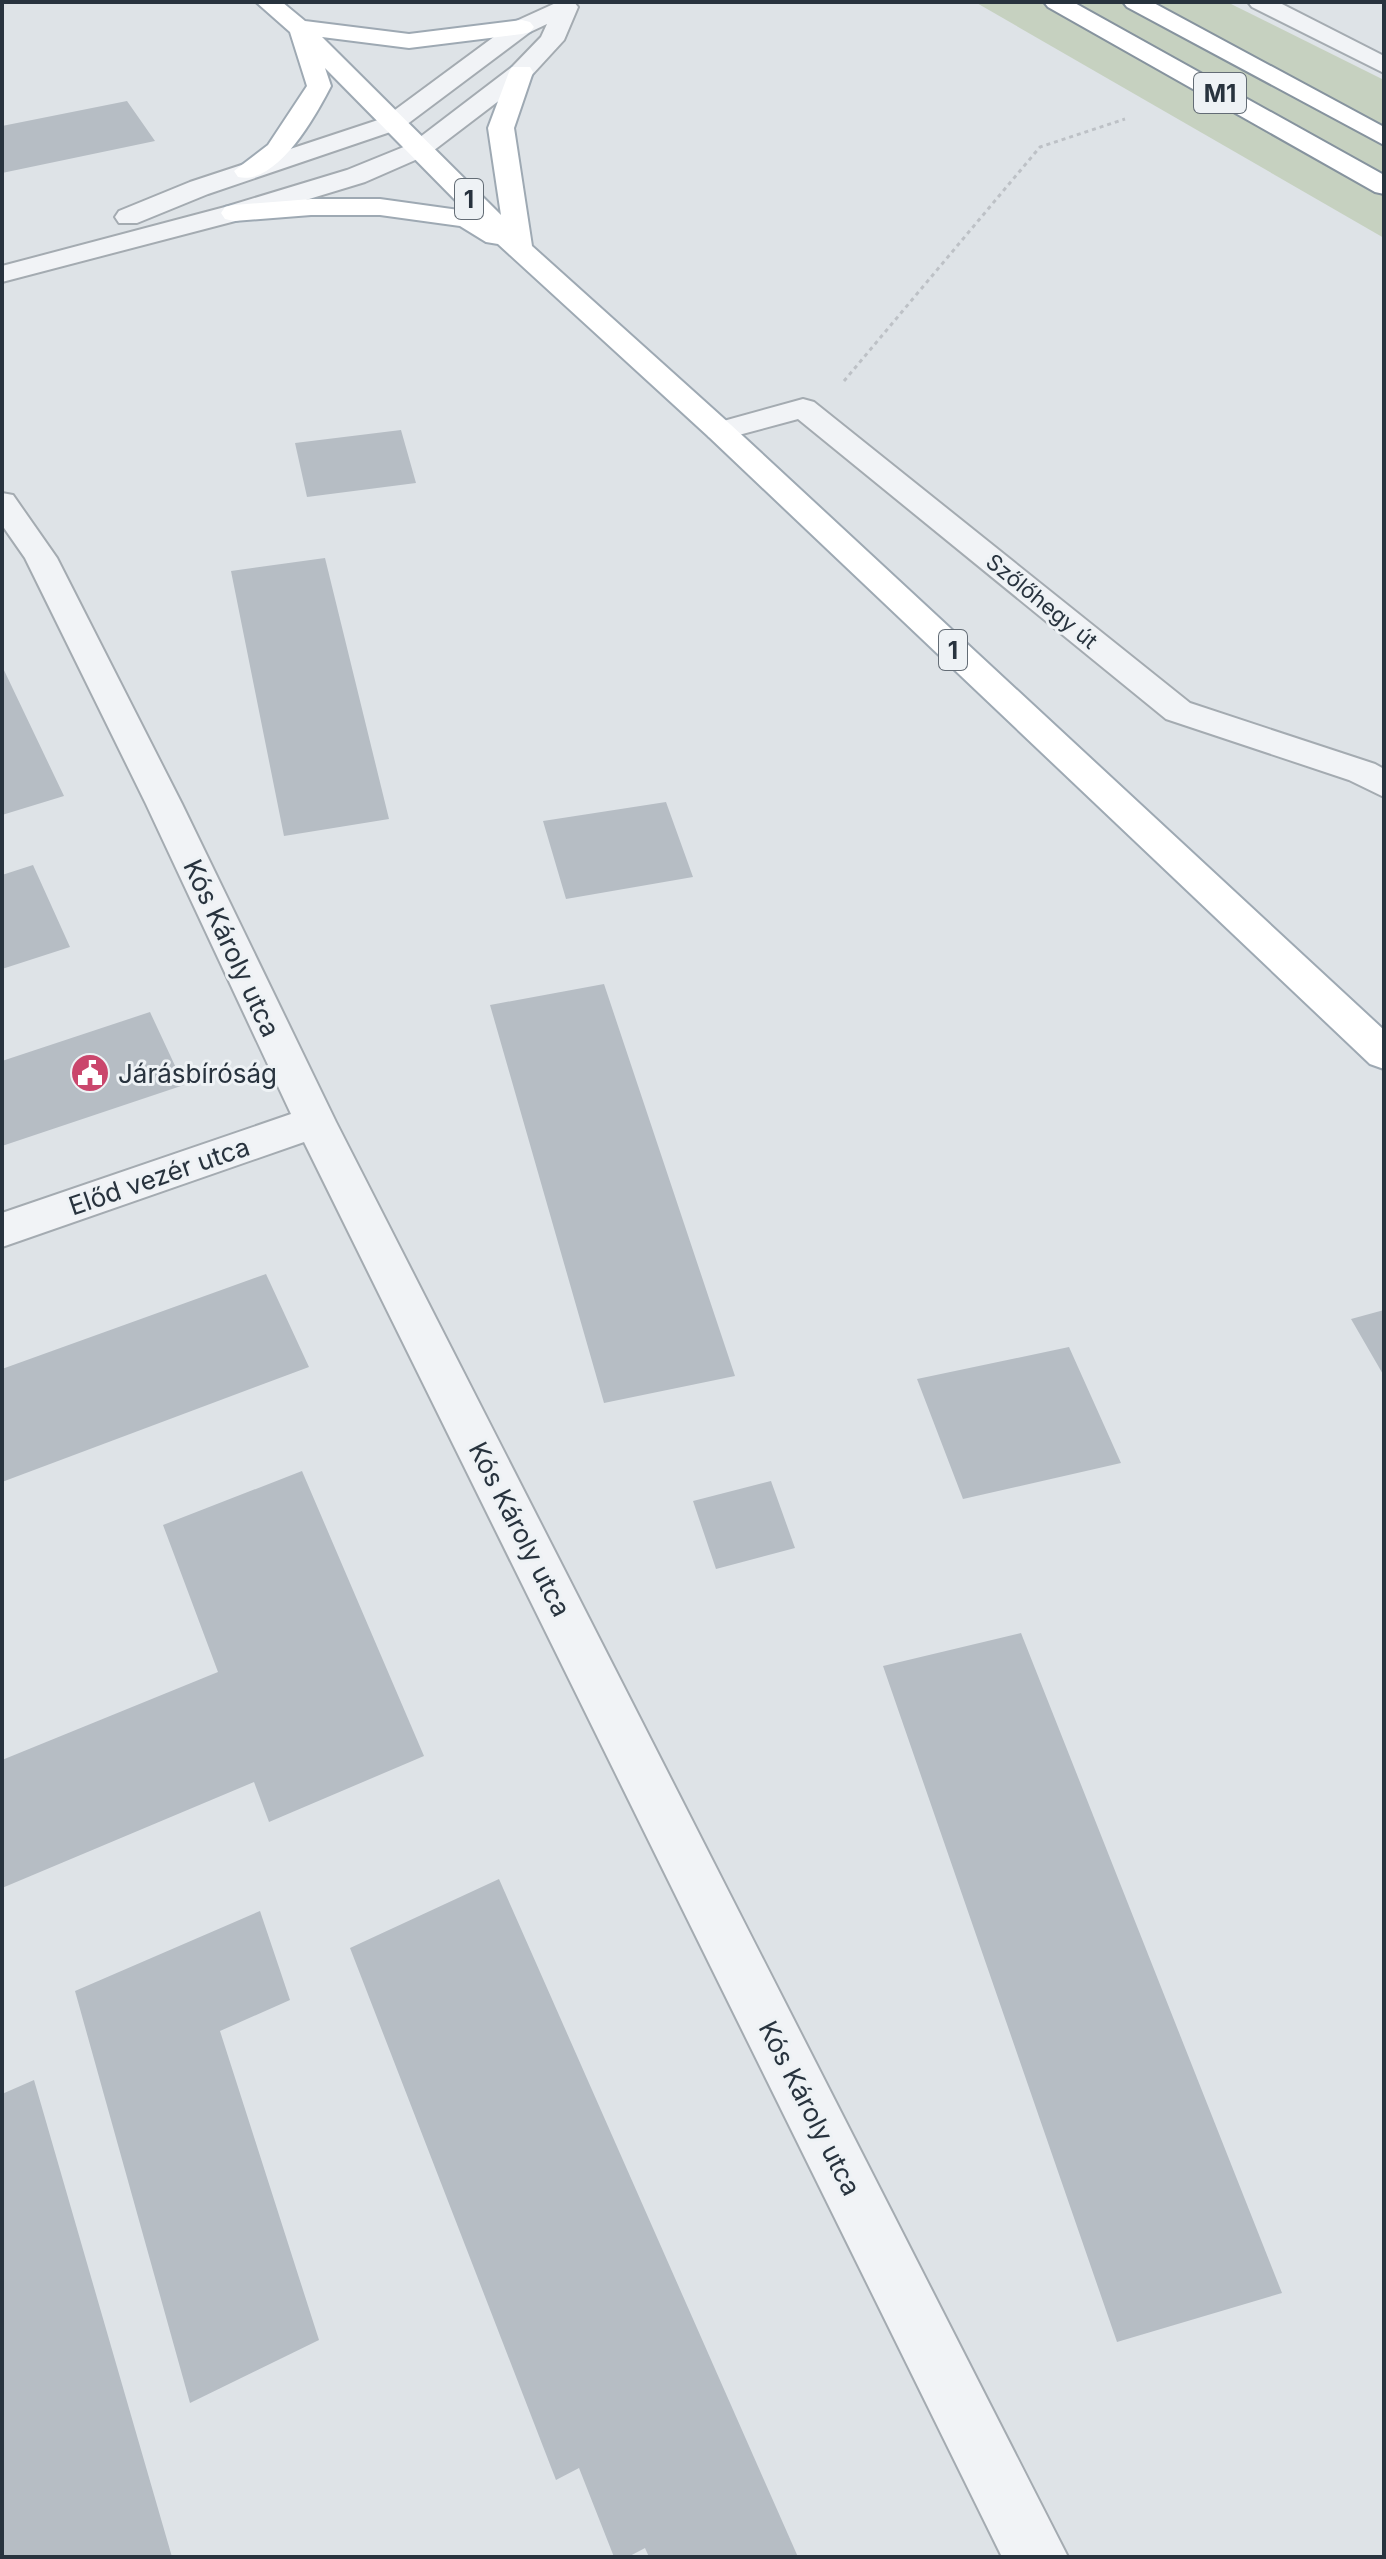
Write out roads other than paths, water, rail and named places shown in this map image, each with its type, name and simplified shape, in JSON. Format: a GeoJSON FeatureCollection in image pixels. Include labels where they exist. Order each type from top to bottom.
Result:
{"type":"FeatureCollection","features":[{"type":"Feature","properties":{"kind":"main road","name":"1"},"geometry":{"type":"LineString","coordinates":[[268,2],[298,27],[519,249],[720,431],[1384,1054]]}},
{"type":"Feature","properties":{"kind":"main road","name":"M1"},"geometry":{"type":"LineString","coordinates":[[1056,2],[1384,186]]}},
{"type":"Feature","properties":{"kind":"main road","name":"M1"},"geometry":{"type":"LineString","coordinates":[[1135,2],[1384,137]]}},
{"type":"Feature","properties":{"kind":"main road"},"geometry":{"type":"LineString","coordinates":[[247,171],[277,150],[305,112],[319,86],[298,27],[409,41],[522,27]]}},
{"type":"Feature","properties":{"kind":"main road"},"geometry":{"type":"LineString","coordinates":[[519,249],[501,128],[521,72]]}},
{"type":"Feature","properties":{"kind":"main road"},"geometry":{"type":"LineString","coordinates":[[234,213],[311,207],[380,207],[467,219],[519,249]]}},
{"type":"Feature","properties":{"kind":"street"},"geometry":{"type":"LineString","coordinates":[[1260,2],[1384,66]]}},
{"type":"Feature","properties":{"kind":"street"},"geometry":{"type":"LineString","coordinates":[[2,272],[199,188],[393,123],[522,27],[569,5]]}},
{"type":"Feature","properties":{"kind":"street"},"geometry":{"type":"LineString","coordinates":[[2,272],[234,213],[356,176],[420,149],[521,72],[552,40],[569,5]]}},
{"type":"Feature","properties":{"kind":"street","name":"Szőlőhegy út"},"geometry":{"type":"LineString","coordinates":[[720,431],[803,408],[1178,711],[1362,772],[1384,785]]}},
{"type":"Feature","properties":{"kind":"street","name":"Kós Károly utca"},"geometry":{"type":"LineString","coordinates":[[2,502],[41,558],[164,804],[315,1122],[1036,2557]]}},
{"type":"Feature","properties":{"kind":"street","name":"Előd vezér utca"},"geometry":{"type":"LineString","coordinates":[[2,1230],[315,1122]]}},
{"type":"Feature","properties":{"kind":"place","name":"Járásbíróság"},"geometry":{"type":"Point","coordinates":[90,1073]}}]}
